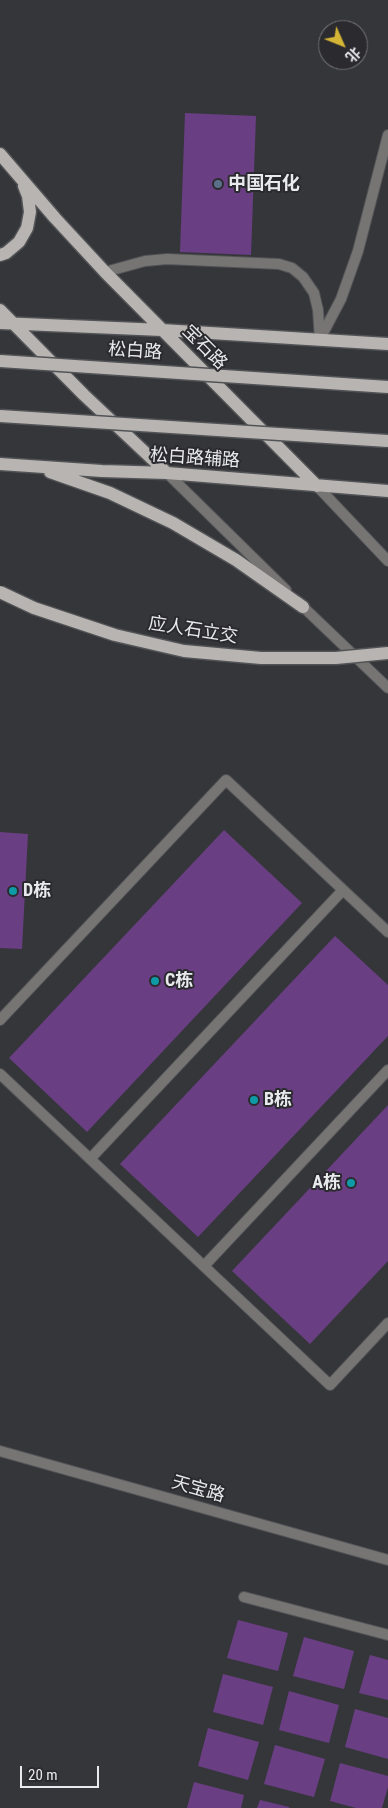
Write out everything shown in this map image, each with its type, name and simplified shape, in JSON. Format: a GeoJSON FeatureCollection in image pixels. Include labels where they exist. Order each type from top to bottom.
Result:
{"type":"FeatureCollection","features":[{"type":"Feature","properties":{"kind":"main road","name":"宝石路"},"geometry":{"type":"LineString","coordinates":[[0,154],[105,272],[317,486]]}},
{"type":"Feature","properties":{"kind":"main road"},"geometry":{"type":"LineString","coordinates":[[0,255],[6,253],[19,242],[27,228],[30,212],[28,196],[21,179]]}},
{"type":"Feature","properties":{"kind":"main road"},"geometry":{"type":"LineString","coordinates":[[0,310],[6,323],[167,473]]}},
{"type":"Feature","properties":{"kind":"main road"},"geometry":{"type":"LineString","coordinates":[[6,323],[162,330],[388,344]]}},
{"type":"Feature","properties":{"kind":"main road","name":"松白路"},"geometry":{"type":"LineString","coordinates":[[0,361],[388,387]]}},
{"type":"Feature","properties":{"kind":"main road"},"geometry":{"type":"LineString","coordinates":[[0,416],[388,441]]}},
{"type":"Feature","properties":{"kind":"main road","name":"松白路辅路"},"geometry":{"type":"LineString","coordinates":[[0,464],[167,473],[388,491]]}},
{"type":"Feature","properties":{"kind":"main road"},"geometry":{"type":"LineString","coordinates":[[33,466],[110,493],[173,523],[236,560],[303,607]]}},
{"type":"Feature","properties":{"kind":"main road","name":"应人石立交"},"geometry":{"type":"LineString","coordinates":[[0,592],[34,608],[115,635],[184,651],[261,658],[336,658],[388,653]]}},
{"type":"Feature","properties":{"kind":"street"},"geometry":{"type":"LineString","coordinates":[[320,340],[340,299],[358,251],[388,135]]}},
{"type":"Feature","properties":{"kind":"street"},"geometry":{"type":"LineString","coordinates":[[105,272],[145,261],[167,259],[279,264],[292,268],[314,293],[318,310],[320,340]]}},
{"type":"Feature","properties":{"kind":"street"},"geometry":{"type":"LineString","coordinates":[[167,473],[388,688]]}},
{"type":"Feature","properties":{"kind":"street","name":"宝石路"},"geometry":{"type":"LineString","coordinates":[[317,486],[388,561]]}},
{"type":"Feature","properties":{"kind":"street"},"geometry":{"type":"LineString","coordinates":[[0,1020],[226,780],[388,932]]}},
{"type":"Feature","properties":{"kind":"street"},"geometry":{"type":"LineString","coordinates":[[90,1159],[343,890]]}},
{"type":"Feature","properties":{"kind":"street"},"geometry":{"type":"LineString","coordinates":[[204,1266],[388,1070]]}},
{"type":"Feature","properties":{"kind":"street"},"geometry":{"type":"LineString","coordinates":[[0,1074],[330,1384],[388,1323]]}},
{"type":"Feature","properties":{"kind":"street","name":"天宝路"},"geometry":{"type":"LineString","coordinates":[[0,1451],[388,1560]]}},
{"type":"Feature","properties":{"kind":"street"},"geometry":{"type":"LineString","coordinates":[[244,1597],[388,1635]]}},
{"type":"Feature","properties":{"kind":"building","name":"中国石化"},"geometry":{"type":"Polygon","coordinates":[[[185,113],[256,116],[251,255],[180,252],[185,113]]]}},
{"type":"Feature","properties":{"kind":"building","name":"C栋"},"geometry":{"type":"Polygon","coordinates":[[[224,830],[302,903],[87,1132],[9,1058],[224,830]]]}},
{"type":"Feature","properties":{"kind":"building","name":"D栋"},"geometry":{"type":"Polygon","coordinates":[[[0,832],[28,834],[22,949],[0,948],[0,832]]]}},
{"type":"Feature","properties":{"kind":"building","name":"B栋"},"geometry":{"type":"Polygon","coordinates":[[[335,936],[388,985],[388,1036],[198,1237],[120,1164],[335,936]]]}},
{"type":"Feature","properties":{"kind":"building","name":"A栋"},"geometry":{"type":"Polygon","coordinates":[[[388,1105],[388,1261],[310,1344],[232,1271],[388,1105]]]}},
{"type":"Feature","properties":{"kind":"building"},"geometry":{"type":"Polygon","coordinates":[[[238,1620],[288,1633],[278,1671],[227,1658],[238,1620]]]}},
{"type":"Feature","properties":{"kind":"building"},"geometry":{"type":"Polygon","coordinates":[[[304,1637],[354,1651],[344,1689],[293,1676],[304,1637]]]}},
{"type":"Feature","properties":{"kind":"building"},"geometry":{"type":"Polygon","coordinates":[[[370,1655],[388,1660],[388,1700],[359,1693],[370,1655]]]}},
{"type":"Feature","properties":{"kind":"building"},"geometry":{"type":"Polygon","coordinates":[[[223,1674],[273,1687],[263,1725],[213,1712],[223,1674]]]}},
{"type":"Feature","properties":{"kind":"building"},"geometry":{"type":"Polygon","coordinates":[[[289,1691],[339,1705],[329,1743],[279,1730],[289,1691]]]}},
{"type":"Feature","properties":{"kind":"building"},"geometry":{"type":"Polygon","coordinates":[[[355,1709],[388,1718],[388,1759],[345,1747],[355,1709]]]}},
{"type":"Feature","properties":{"kind":"building"},"geometry":{"type":"Polygon","coordinates":[[[208,1728],[259,1742],[248,1780],[198,1766],[208,1728]]]}},
{"type":"Feature","properties":{"kind":"building"},"geometry":{"type":"Polygon","coordinates":[[[275,1745],[325,1759],[314,1797],[264,1784],[275,1745]]]}},
{"type":"Feature","properties":{"kind":"building"},"geometry":{"type":"Polygon","coordinates":[[[340,1763],[388,1776],[388,1787],[382,1808],[356,1808],[330,1801],[340,1763]]]}},
{"type":"Feature","properties":{"kind":"building"},"geometry":{"type":"Polygon","coordinates":[[[194,1782],[244,1795],[241,1808],[187,1808],[194,1782]]]}},
{"type":"Feature","properties":{"kind":"building"},"geometry":{"type":"Polygon","coordinates":[[[260,1800],[289,1807],[289,1808],[257,1808],[260,1800]]]}},
{"type":"Feature","properties":{"kind":"place","name":"中国石化"},"geometry":{"type":"Point","coordinates":[218,184]}},
{"type":"Feature","properties":{"kind":"place","name":"D栋"},"geometry":{"type":"Point","coordinates":[13,891]}},
{"type":"Feature","properties":{"kind":"place","name":"C栋"},"geometry":{"type":"Point","coordinates":[155,981]}},
{"type":"Feature","properties":{"kind":"place","name":"B栋"},"geometry":{"type":"Point","coordinates":[254,1100]}},
{"type":"Feature","properties":{"kind":"place","name":"A栋"},"geometry":{"type":"Point","coordinates":[351,1183]}}]}
